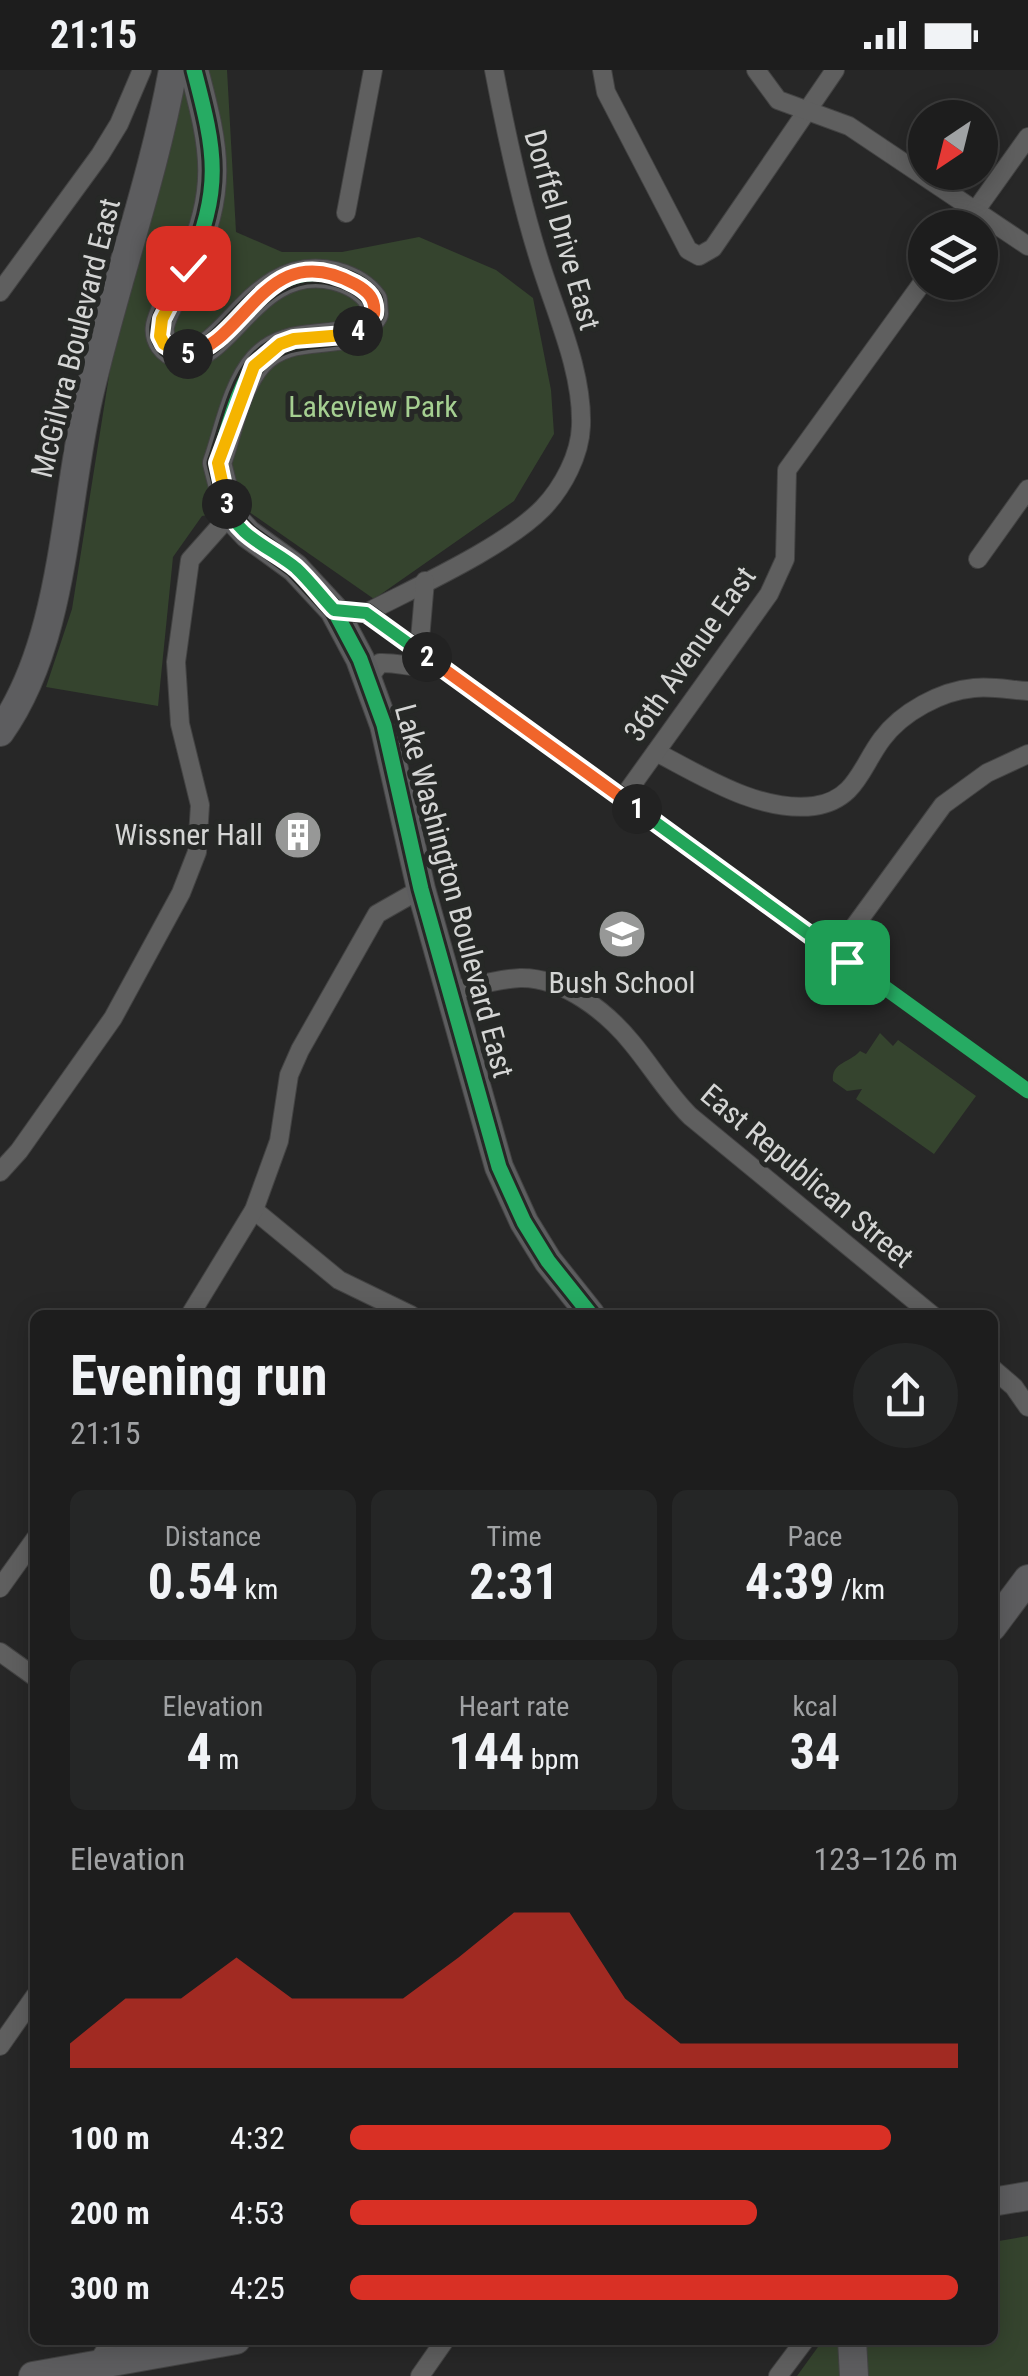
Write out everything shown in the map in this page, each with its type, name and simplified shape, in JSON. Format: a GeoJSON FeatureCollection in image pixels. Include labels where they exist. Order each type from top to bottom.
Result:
{"type":"FeatureCollection","features":[{"type":"Feature","properties":{"kind":"main road","name":"McGilvra Boulevard East"},"geometry":{"type":"LineString","coordinates":[[0,732],[23,694],[42,650],[88,398],[152,167],[173,70]]}},
{"type":"Feature","properties":{"kind":"main road"},"geometry":{"type":"LineString","coordinates":[[194,70],[212,144],[214,173],[211,200],[192,256],[160,328],[164,344],[180,354],[199,352],[262,294],[298,274],[325,274],[354,283],[368,293],[375,307],[370,321],[356,332],[294,339],[280,344],[254,366],[218,463],[230,515]]}},
{"type":"Feature","properties":{"kind":"main road","name":"Lake Washington Boulevard East"},"geometry":{"type":"LineString","coordinates":[[230,515],[248,534],[295,568],[347,630],[384,724],[421,890],[499,1167],[524,1222],[548,1261],[587,1310]]}},
{"type":"Feature","properties":{"kind":"main road"},"geometry":{"type":"LineString","coordinates":[[998,1619],[1028,1579]]}},
{"type":"Feature","properties":{"kind":"main road"},"geometry":{"type":"LineString","coordinates":[[998,2201],[1028,2196]]}},
{"type":"Feature","properties":{"kind":"main road"},"geometry":{"type":"LineString","coordinates":[[33,2376],[91,2370],[212,2345]]}},
{"type":"Feature","properties":{"kind":"main road"},"geometry":{"type":"LineString","coordinates":[[852,2345],[854,2376]]}},
{"type":"Feature","properties":{"kind":"street"},"geometry":{"type":"LineString","coordinates":[[0,292],[100,155],[142,70]]}},
{"type":"Feature","properties":{"kind":"street"},"geometry":{"type":"LineString","coordinates":[[346,214],[373,70]]}},
{"type":"Feature","properties":{"kind":"street","name":"Dorffel Drive East"},"geometry":{"type":"LineString","coordinates":[[366,613],[495,543],[544,507],[580,443],[580,404],[574,372],[518,187],[494,70]]}},
{"type":"Feature","properties":{"kind":"street"},"geometry":{"type":"LineString","coordinates":[[602,70],[606,92],[688,250],[699,256],[713,248],[835,70]]}},
{"type":"Feature","properties":{"kind":"street"},"geometry":{"type":"LineString","coordinates":[[756,70],[778,100],[849,126],[976,210],[1028,137]]}},
{"type":"Feature","properties":{"kind":"street"},"geometry":{"type":"LineString","coordinates":[[998,225],[1028,246]]}},
{"type":"Feature","properties":{"kind":"street","name":"36th Avenue East"},"geometry":{"type":"LineString","coordinates":[[622,800],[769,594],[787,542],[786,470],[910,300]]}},
{"type":"Feature","properties":{"kind":"street"},"geometry":{"type":"LineString","coordinates":[[978,560],[1028,490]]}},
{"type":"Feature","properties":{"kind":"street"},"geometry":{"type":"LineString","coordinates":[[0,1172],[114,1018],[181,894],[197,852],[200,805],[180,724],[176,662],[190,560],[230,515]]}},
{"type":"Feature","properties":{"kind":"street"},"geometry":{"type":"LineString","coordinates":[[419,651],[425,581]]}},
{"type":"Feature","properties":{"kind":"street"},"geometry":{"type":"LineString","coordinates":[[334,610],[366,613],[1028,1091]]}},
{"type":"Feature","properties":{"kind":"street"},"geometry":{"type":"LineString","coordinates":[[368,679],[380,664],[401,662],[430,669],[440,666]]}},
{"type":"Feature","properties":{"kind":"street"},"geometry":{"type":"LineString","coordinates":[[656,752],[764,801],[816,806],[848,792],[860,780],[886,734],[913,709],[969,688],[1028,691]]}},
{"type":"Feature","properties":{"kind":"street"},"geometry":{"type":"LineString","coordinates":[[835,953],[943,805],[987,773],[1028,754]]}},
{"type":"Feature","properties":{"kind":"street"},"geometry":{"type":"LineString","coordinates":[[193,1310],[254,1210],[279,1141],[289,1075],[300,1050],[377,914],[421,890]]}},
{"type":"Feature","properties":{"kind":"street","name":"East Republican Street"},"geometry":{"type":"LineString","coordinates":[[452,991],[522,978],[552,984],[584,1000],[630,1040],[690,1116],[926,1310]]}},
{"type":"Feature","properties":{"kind":"street"},"geometry":{"type":"LineString","coordinates":[[254,1210],[339,1280],[401,1310]]}},
{"type":"Feature","properties":{"kind":"street"},"geometry":{"type":"LineString","coordinates":[[998,1373],[1028,1407]]}},
{"type":"Feature","properties":{"kind":"street"},"geometry":{"type":"LineString","coordinates":[[0,1588],[30,1546]]}},
{"type":"Feature","properties":{"kind":"street"},"geometry":{"type":"LineString","coordinates":[[0,1652],[30,1673]]}},
{"type":"Feature","properties":{"kind":"street"},"geometry":{"type":"LineString","coordinates":[[0,2046],[30,2003]]}},
{"type":"Feature","properties":{"kind":"street"},"geometry":{"type":"LineString","coordinates":[[91,2370],[108,2345]]}},
{"type":"Feature","properties":{"kind":"street"},"geometry":{"type":"LineString","coordinates":[[420,2376],[442,2345]]}},
{"type":"Feature","properties":{"kind":"street"},"geometry":{"type":"LineString","coordinates":[[778,2376],[802,2345]]}},
{"type":"Feature","properties":{"kind":"green space","name":"Lakeview Park"},"geometry":{"type":"Polygon","coordinates":[[[189,70],[227,70],[236,232],[282,252],[342,252],[419,237],[496,270],[533,298],[551,390],[554,434],[514,501],[374,599],[245,509],[202,516],[173,557],[158,706],[46,687],[72,609],[112,357],[189,70]]]}},
{"type":"Feature","properties":{"kind":"green space"},"geometry":{"type":"Polygon","coordinates":[[[880,1033],[893,1046],[898,1040],[976,1096],[934,1154],[856,1099],[862,1089],[847,1091],[833,1081],[838,1066],[860,1051],[866,1054],[880,1033]]]}},
{"type":"Feature","properties":{"kind":"green space"},"geometry":{"type":"Polygon","coordinates":[[[1028,2236],[1028,2376],[797,2376],[819,2345],[998,2345],[998,2241],[1028,2236]]]}},
{"type":"Feature","properties":{"kind":"cycle path"},"geometry":{"type":"LineString","coordinates":[[194,70],[211,148],[211,193],[199,242],[165,312],[160,335],[175,352],[197,353],[262,295],[283,281],[307,274],[346,280],[373,300],[374,314],[352,333],[288,343],[258,362],[238,397],[217,463],[230,515],[248,534],[295,568],[334,610],[360,659],[384,725],[421,889],[499,1167],[524,1222],[548,1261],[587,1310]]}},
{"type":"Feature","properties":{"kind":"cycle path"},"geometry":{"type":"LineString","coordinates":[[334,610],[366,613],[1028,1091]]}},
{"type":"Feature","properties":{"kind":"place","name":"Wissner Hall"},"geometry":{"type":"Point","coordinates":[298,835]}},
{"type":"Feature","properties":{"kind":"place","name":"Bush School"},"geometry":{"type":"Point","coordinates":[622,934]}},
{"type":"Feature","properties":{"kind":"route"},"geometry":{"type":"LineString","coordinates":[[188,268],[160,328],[164,344],[180,354],[199,352],[287,277],[314,273],[344,279],[374,300],[374,314],[356,332],[294,339],[280,344],[254,366],[218,463],[230,515],[248,534],[295,568],[334,610],[366,613],[847,962]]}}]}
